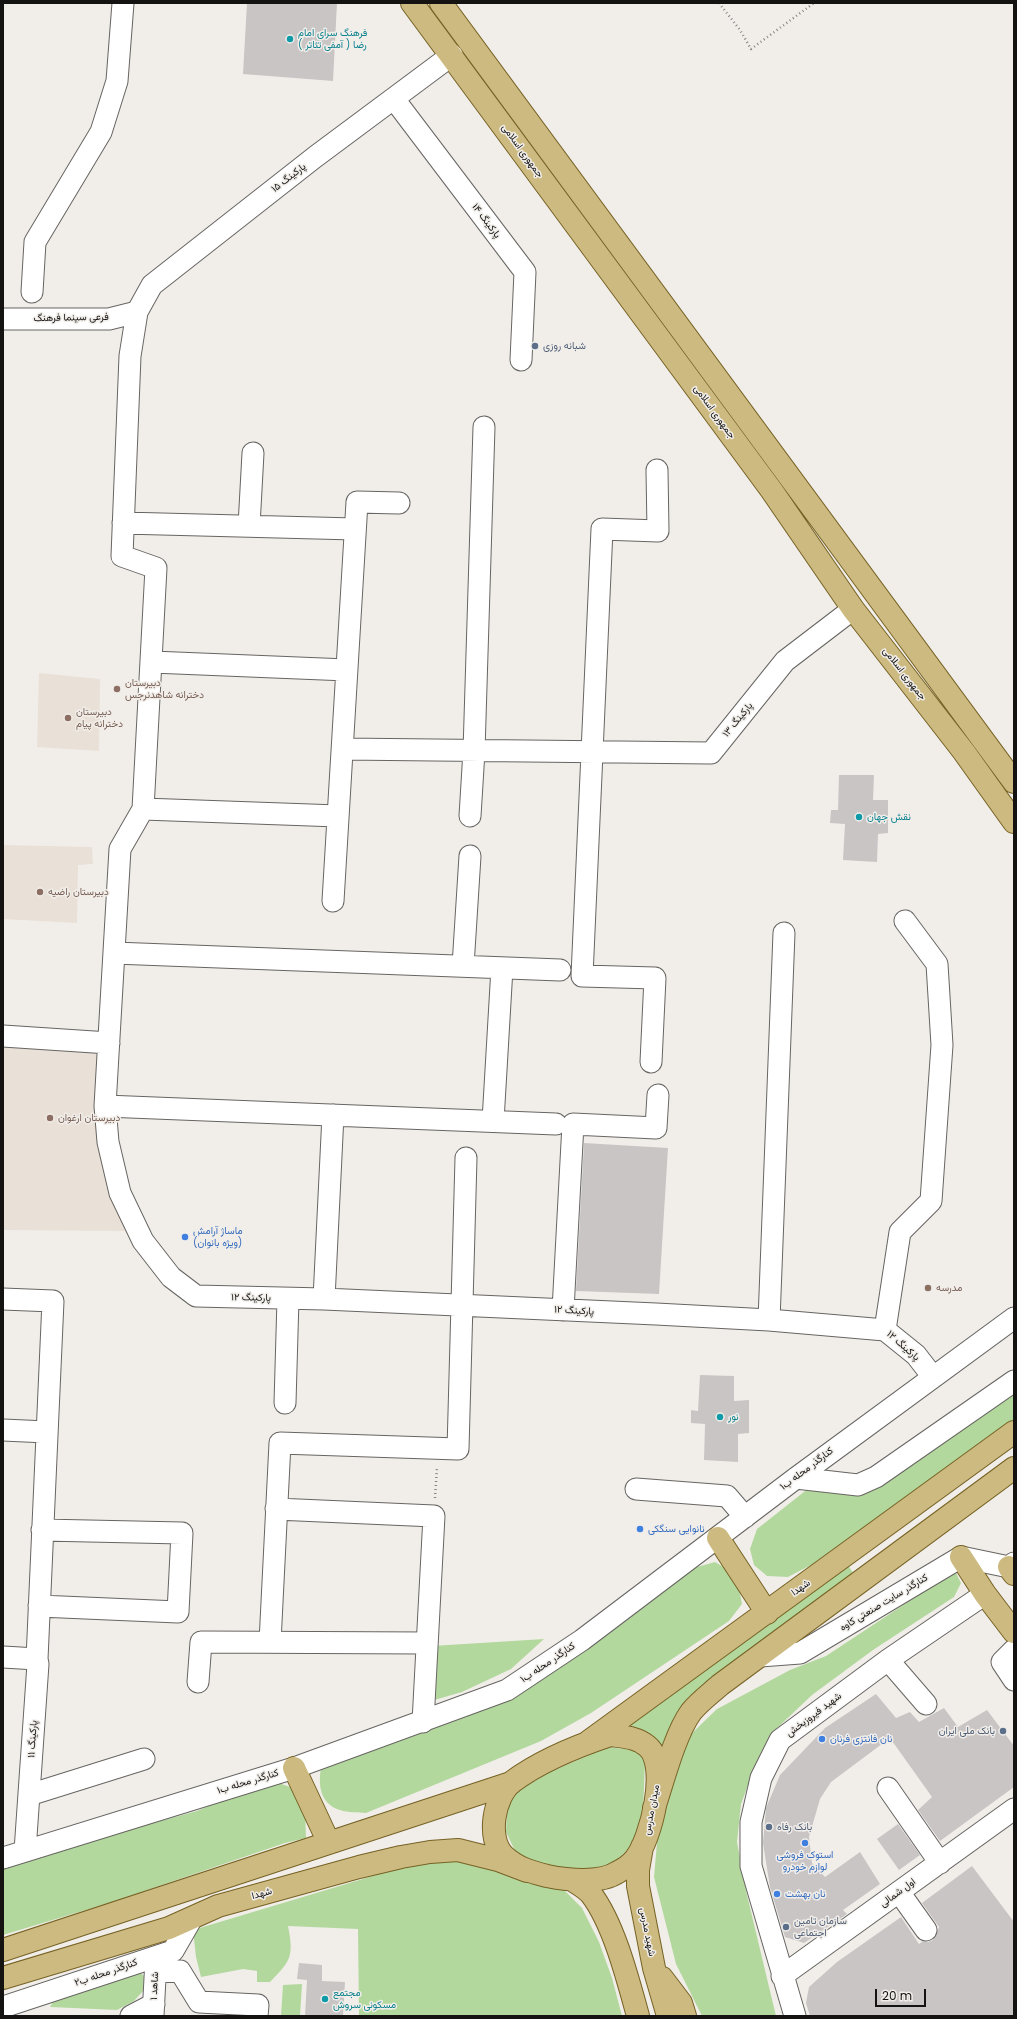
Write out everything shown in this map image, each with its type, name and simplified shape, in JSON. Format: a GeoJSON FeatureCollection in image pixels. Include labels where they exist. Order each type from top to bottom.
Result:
{"type":"FeatureCollection","features":[{"type":"Feature","properties":{"kind":"main road","name":"جمهوری اسلامی"},"geometry":{"type":"LineString","coordinates":[[412,3],[452,55],[772,491],[853,609],[964,752],[1014,822]]}},
{"type":"Feature","properties":{"kind":"main road"},"geometry":{"type":"LineString","coordinates":[[441,3],[1014,782]]}},
{"type":"Feature","properties":{"kind":"main road"},"geometry":{"type":"LineString","coordinates":[[563,206],[581,193]]}},
{"type":"Feature","properties":{"kind":"main road","name":"شهدا"},"geometry":{"type":"LineString","coordinates":[[588,1742],[1014,1432]]}},
{"type":"Feature","properties":{"kind":"main road"},"geometry":{"type":"LineString","coordinates":[[654,1808],[683,1726],[691,1713],[702,1700],[720,1685],[1014,1468]]}},
{"type":"Feature","properties":{"kind":"main road"},"geometry":{"type":"LineString","coordinates":[[718,1538],[767,1613]]}},
{"type":"Feature","properties":{"kind":"main road"},"geometry":{"type":"LineString","coordinates":[[961,1557],[985,1594],[1014,1632]]}},
{"type":"Feature","properties":{"kind":"main road","name":"میدان مدرس"},"geometry":{"type":"LineString","coordinates":[[610,1735],[633,1739],[648,1746],[656,1757],[658,1776],[654,1808],[648,1836],[635,1860],[617,1873],[593,1880],[574,1881],[527,1871],[503,1855],[494,1833],[496,1807],[511,1783],[559,1754],[588,1742],[610,1735]]}},
{"type":"Feature","properties":{"kind":"main road"},"geometry":{"type":"LineString","coordinates":[[294,1768],[329,1843]]}},
{"type":"Feature","properties":{"kind":"main road"},"geometry":{"type":"LineString","coordinates":[[3,1950],[511,1783]]}},
{"type":"Feature","properties":{"kind":"main road","name":"شهید مدرس"},"geometry":{"type":"LineString","coordinates":[[642,1846],[638,1870],[638,1886],[654,1968],[668,2016]]}},
{"type":"Feature","properties":{"kind":"main road","name":"شهدا"},"geometry":{"type":"LineString","coordinates":[[3,1978],[169,1928],[218,1906],[359,1867],[430,1852],[458,1850],[498,1860],[527,1871]]}},
{"type":"Feature","properties":{"kind":"main road"},"geometry":{"type":"LineString","coordinates":[[574,1881],[591,1893],[611,1933],[628,1979],[638,2016]]}},
{"type":"Feature","properties":{"kind":"main road"},"geometry":{"type":"LineString","coordinates":[[654,1968],[680,2003],[685,2016]]}},
{"type":"Feature","properties":{"kind":"street"},"geometry":{"type":"LineString","coordinates":[[32,292],[35,242],[102,132],[117,81],[123,3]]}},
{"type":"Feature","properties":{"kind":"street","name":"پارکینگ ۱۵"},"geometry":{"type":"LineString","coordinates":[[137,312],[152,285],[315,157],[452,55]]}},
{"type":"Feature","properties":{"kind":"street","name":"پارکینگ ۱۴"},"geometry":{"type":"LineString","coordinates":[[394,99],[525,272],[521,360]]}},
{"type":"Feature","properties":{"kind":"street"},"geometry":{"type":"LineString","coordinates":[[137,312],[130,356],[122,556],[156,568],[143,808],[120,850],[105,1106],[556,1124]]}},
{"type":"Feature","properties":{"kind":"street","name":"فرعی سینما فرهنگ"},"geometry":{"type":"LineString","coordinates":[[3,319],[109,319],[137,312]]}},
{"type":"Feature","properties":{"kind":"street"},"geometry":{"type":"LineString","coordinates":[[470,816],[474,751],[484,427]]}},
{"type":"Feature","properties":{"kind":"street"},"geometry":{"type":"LineString","coordinates":[[249,526],[253,453]]}},
{"type":"Feature","properties":{"kind":"street"},"geometry":{"type":"LineString","coordinates":[[651,1062],[655,978],[582,976],[602,529],[658,531],[657,470]]}},
{"type":"Feature","properties":{"kind":"street"},"geometry":{"type":"LineString","coordinates":[[333,901],[357,502],[399,503]]}},
{"type":"Feature","properties":{"kind":"street"},"geometry":{"type":"LineString","coordinates":[[123,523],[355,529]]}},
{"type":"Feature","properties":{"kind":"street","name":"پارکینگ ۱۳"},"geometry":{"type":"LineString","coordinates":[[592,753],[711,754],[785,661],[853,609]]}},
{"type":"Feature","properties":{"kind":"street"},"geometry":{"type":"LineString","coordinates":[[152,662],[347,670]]}},
{"type":"Feature","properties":{"kind":"street"},"geometry":{"type":"LineString","coordinates":[[343,749],[592,753]]}},
{"type":"Feature","properties":{"kind":"street"},"geometry":{"type":"LineString","coordinates":[[143,808],[338,816]]}},
{"type":"Feature","properties":{"kind":"street"},"geometry":{"type":"LineString","coordinates":[[463,966],[470,856]]}},
{"type":"Feature","properties":{"kind":"street"},"geometry":{"type":"LineString","coordinates":[[885,1330],[900,1232],[931,1201],[942,1044],[937,964],[905,921]]}},
{"type":"Feature","properties":{"kind":"street"},"geometry":{"type":"LineString","coordinates":[[769,1320],[784,933]]}},
{"type":"Feature","properties":{"kind":"street"},"geometry":{"type":"LineString","coordinates":[[114,953],[560,970]]}},
{"type":"Feature","properties":{"kind":"street"},"geometry":{"type":"LineString","coordinates":[[493,1122],[502,968]]}},
{"type":"Feature","properties":{"kind":"street"},"geometry":{"type":"LineString","coordinates":[[3,1036],[109,1043]]}},
{"type":"Feature","properties":{"kind":"street"},"geometry":{"type":"LineString","coordinates":[[563,1310],[573,1124],[656,1128],[658,1095]]}},
{"type":"Feature","properties":{"kind":"street","name":"پارکینگ ۱۲"},"geometry":{"type":"LineString","coordinates":[[105,1106],[108,1142],[120,1193],[143,1241],[171,1276],[196,1296],[324,1299],[769,1320],[885,1330],[916,1355],[933,1377]]}},
{"type":"Feature","properties":{"kind":"street"},"geometry":{"type":"LineString","coordinates":[[324,1299],[333,1115]]}},
{"type":"Feature","properties":{"kind":"street"},"geometry":{"type":"LineString","coordinates":[[270,1642],[280,1443],[458,1449],[466,1158]]}},
{"type":"Feature","properties":{"kind":"street","name":"پارکینگ ۱۱"},"geometry":{"type":"LineString","coordinates":[[3,1299],[53,1301],[36,1659],[38,1664],[25,1852]]}},
{"type":"Feature","properties":{"kind":"street"},"geometry":{"type":"LineString","coordinates":[[285,1403],[288,1299]]}},
{"type":"Feature","properties":{"kind":"street","name":"کنارگذر محله ب۱"},"geometry":{"type":"LineString","coordinates":[[3,1858],[294,1768],[507,1690],[582,1640],[796,1478],[1014,1318]]}},
{"type":"Feature","properties":{"kind":"street"},"geometry":{"type":"LineString","coordinates":[[796,1478],[858,1485],[876,1477],[1014,1381]]}},
{"type":"Feature","properties":{"kind":"street"},"geometry":{"type":"LineString","coordinates":[[3,1430],[47,1432]]}},
{"type":"Feature","properties":{"kind":"street"},"geometry":{"type":"LineString","coordinates":[[636,1489],[727,1496],[745,1517]]}},
{"type":"Feature","properties":{"kind":"street"},"geometry":{"type":"LineString","coordinates":[[276,1509],[434,1516],[423,1722]]}},
{"type":"Feature","properties":{"kind":"street"},"geometry":{"type":"LineString","coordinates":[[39,1606],[178,1612],[182,1532],[42,1530]]}},
{"type":"Feature","properties":{"kind":"street"},"geometry":{"type":"LineString","coordinates":[[961,1557],[1012,1568]]}},
{"type":"Feature","properties":{"kind":"street","name":"کنارگذر سایت صنعتی کاوه"},"geometry":{"type":"LineString","coordinates":[[760,1656],[800,1653],[961,1557]]}},
{"type":"Feature","properties":{"kind":"street","name":"شهید فیروزبخش"},"geometry":{"type":"LineString","coordinates":[[795,2016],[782,1976],[751,1866],[751,1822],[761,1778],[780,1740],[888,1660],[985,1594]]}},
{"type":"Feature","properties":{"kind":"street"},"geometry":{"type":"LineString","coordinates":[[198,1682],[201,1642],[427,1643]]}},
{"type":"Feature","properties":{"kind":"street"},"geometry":{"type":"LineString","coordinates":[[1014,1650],[1002,1662],[1014,1680]]}},
{"type":"Feature","properties":{"kind":"street"},"geometry":{"type":"LineString","coordinates":[[3,1657],[36,1659]]}},
{"type":"Feature","properties":{"kind":"street"},"geometry":{"type":"LineString","coordinates":[[888,1660],[926,1704]]}},
{"type":"Feature","properties":{"kind":"street"},"geometry":{"type":"LineString","coordinates":[[29,1795],[144,1759]]}},
{"type":"Feature","properties":{"kind":"street"},"geometry":{"type":"LineString","coordinates":[[888,1788],[940,1862]]}},
{"type":"Feature","properties":{"kind":"street","name":"اول شمالی"},"geometry":{"type":"LineString","coordinates":[[782,1976],[1014,1809]]}},
{"type":"Feature","properties":{"kind":"street"},"geometry":{"type":"LineString","coordinates":[[899,1892],[926,1930]]}},
{"type":"Feature","properties":{"kind":"street","name":"کنارگذر محله ب۲"},"geometry":{"type":"LineString","coordinates":[[3,2007],[36,2007],[156,1964],[173,1951],[192,1918]]}},
{"type":"Feature","properties":{"kind":"street"},"geometry":{"type":"LineString","coordinates":[[156,1964],[180,1971],[198,2009],[258,2005],[257,2016]]}},
{"type":"Feature","properties":{"kind":"street","name":"شاهد ۱"},"geometry":{"type":"LineString","coordinates":[[154,2010],[156,1964]]}},
{"type":"Feature","properties":{"kind":"street"},"geometry":{"type":"LineString","coordinates":[[131,2016],[154,2010]]}},
{"type":"Feature","properties":{"kind":"path"},"geometry":{"type":"LineString","coordinates":[[719,3],[740,30],[751,49],[814,3]]}},
{"type":"Feature","properties":{"kind":"path"},"geometry":{"type":"LineString","coordinates":[[434,1516],[438,1449]]}},
{"type":"Feature","properties":{"kind":"shaded area","name":"دبیرستان دخترانه پیام"},"geometry":{"type":"Polygon","coordinates":[[[39,673],[100,679],[99,751],[37,747],[39,673]]]}},
{"type":"Feature","properties":{"kind":"shaded area","name":"دبیرستان راضیه"},"geometry":{"type":"Polygon","coordinates":[[[3,845],[92,847],[93,864],[78,865],[77,923],[3,919],[3,845]]]}},
{"type":"Feature","properties":{"kind":"shaded area","name":"دبیرستان ارغوان"},"geometry":{"type":"Polygon","coordinates":[[[3,1044],[98,1051],[130,1231],[3,1230],[3,1044]]]}},
{"type":"Feature","properties":{"kind":"green space"},"geometry":{"type":"Polygon","coordinates":[[[1014,1389],[1014,1420],[811,1565],[788,1577],[767,1576],[754,1565],[750,1549],[757,1529],[814,1484],[860,1492],[1014,1389]]]}},
{"type":"Feature","properties":{"kind":"green space"},"geometry":{"type":"Polygon","coordinates":[[[715,1562],[731,1574],[737,1584],[741,1597],[742,1604],[729,1621],[591,1713],[541,1741],[366,1813],[340,1810],[333,1807],[324,1799],[320,1787],[321,1768],[463,1716],[690,1569],[715,1562]]]}},
{"type":"Feature","properties":{"kind":"green space"},"geometry":{"type":"Polygon","coordinates":[[[848,1565],[855,1576],[735,1664],[666,1753],[658,1741],[650,1734],[639,1729],[625,1726],[848,1565]]]}},
{"type":"Feature","properties":{"kind":"green space"},"geometry":{"type":"Polygon","coordinates":[[[956,1573],[961,1583],[954,1597],[873,1650],[812,1695],[772,1733],[756,1764],[741,1804],[737,1842],[747,1895],[776,2016],[702,2016],[676,1964],[654,1877],[658,1831],[671,1785],[691,1734],[717,1709],[790,1670],[826,1656],[932,1586],[956,1573]]]}},
{"type":"Feature","properties":{"kind":"green space"},"geometry":{"type":"Polygon","coordinates":[[[544,1639],[511,1669],[462,1692],[431,1701],[432,1646],[544,1639]]]}},
{"type":"Feature","properties":{"kind":"green space"},"geometry":{"type":"Polygon","coordinates":[[[607,1747],[634,1750],[645,1760],[643,1815],[633,1844],[615,1862],[591,1871],[540,1866],[516,1853],[506,1832],[507,1808],[519,1790],[550,1772],[607,1747]]]}},
{"type":"Feature","properties":{"kind":"green space"},"geometry":{"type":"Polygon","coordinates":[[[270,1780],[296,1789],[305,1808],[306,1838],[285,1843],[109,1903],[3,1935],[3,1864],[197,1811],[270,1780]]]}},
{"type":"Feature","properties":{"kind":"green space"},"geometry":{"type":"Polygon","coordinates":[[[460,1859],[561,1887],[582,1908],[599,1942],[612,1978],[622,2016],[359,2016],[358,1929],[288,1926],[291,1944],[289,1957],[283,1969],[270,1982],[257,1982],[257,1971],[243,1969],[201,1977],[196,1957],[193,1930],[406,1866],[460,1859]]]}},
{"type":"Feature","properties":{"kind":"green space"},"geometry":{"type":"Polygon","coordinates":[[[135,1968],[144,1976],[143,1991],[134,2001],[117,2010],[50,2007],[54,2000],[135,1968]]]}},
{"type":"Feature","properties":{"kind":"green space"},"geometry":{"type":"Polygon","coordinates":[[[302,1984],[300,2016],[281,2016],[283,1985],[302,1984]]]}},
{"type":"Feature","properties":{"kind":"building","name":"فرهنگ سرای امام رضا ( آمفی تئاتر )"},"geometry":{"type":"Polygon","coordinates":[[[247,3],[337,3],[333,81],[243,74],[247,3]]]}},
{"type":"Feature","properties":{"kind":"building","name":"نقش جهان"},"geometry":{"type":"Polygon","coordinates":[[[839,775],[874,775],[873,800],[888,800],[888,833],[878,834],[877,862],[843,860],[845,824],[830,823],[831,810],[838,810],[839,775]]]}},
{"type":"Feature","properties":{"kind":"building"},"geometry":{"type":"Polygon","coordinates":[[[584,1143],[668,1148],[659,1294],[576,1291],[584,1143]]]}},
{"type":"Feature","properties":{"kind":"building","name":"نور"},"geometry":{"type":"Polygon","coordinates":[[[700,1375],[734,1376],[734,1401],[749,1400],[749,1433],[738,1434],[738,1462],[704,1460],[705,1424],[691,1423],[691,1410],[698,1411],[700,1375]]]}},
{"type":"Feature","properties":{"kind":"building"},"geometry":{"type":"Polygon","coordinates":[[[876,1694],[896,1718],[910,1712],[919,1722],[944,1708],[958,1727],[987,1710],[1014,1746],[1014,1787],[940,1841],[918,1810],[932,1797],[890,1738],[831,1782],[820,1799],[809,1837],[812,1863],[825,1877],[860,1852],[880,1884],[843,1910],[847,1914],[804,1943],[785,1937],[770,1887],[763,1843],[766,1808],[780,1775],[825,1728],[876,1694]]]}},
{"type":"Feature","properties":{"kind":"building"},"geometry":{"type":"Polygon","coordinates":[[[898,1824],[920,1855],[899,1870],[877,1839],[898,1824]]]}},
{"type":"Feature","properties":{"kind":"building"},"geometry":{"type":"Polygon","coordinates":[[[972,1866],[1014,1922],[1014,2016],[810,2016],[806,2003],[809,1987],[837,1962],[901,1917],[919,1944],[923,1941],[928,1942],[933,1940],[939,1927],[922,1903],[972,1866]]]}},
{"type":"Feature","properties":{"kind":"building","name":"مجتمع مسکونی سروش"},"geometry":{"type":"Polygon","coordinates":[[[299,1963],[322,1965],[322,1981],[345,1982],[343,2016],[305,2016],[307,1980],[297,1979],[299,1963]]]}},
{"type":"Feature","properties":{"kind":"place","name":"فرهنگ سرای امام رضا ( آمفی تئاتر )"},"geometry":{"type":"Point","coordinates":[290,39]}},
{"type":"Feature","properties":{"kind":"place","name":"شبانه روزی"},"geometry":{"type":"Point","coordinates":[535,346]}},
{"type":"Feature","properties":{"kind":"place","name":"دبیرستان دخترانه شاهدنرجس"},"geometry":{"type":"Point","coordinates":[117,689]}},
{"type":"Feature","properties":{"kind":"place","name":"دبیرستان دخترانه پیام"},"geometry":{"type":"Point","coordinates":[68,718]}},
{"type":"Feature","properties":{"kind":"place","name":"نقش جهان"},"geometry":{"type":"Point","coordinates":[859,817]}},
{"type":"Feature","properties":{"kind":"place","name":"دبیرستان راضیه"},"geometry":{"type":"Point","coordinates":[40,892]}},
{"type":"Feature","properties":{"kind":"place","name":"دبیرستان ارغوان"},"geometry":{"type":"Point","coordinates":[50,1118]}},
{"type":"Feature","properties":{"kind":"place","name":"ماساژ آرامش (ویژه بانوان)"},"geometry":{"type":"Point","coordinates":[185,1237]}},
{"type":"Feature","properties":{"kind":"place","name":"مدرسه"},"geometry":{"type":"Point","coordinates":[928,1288]}},
{"type":"Feature","properties":{"kind":"place","name":"نور"},"geometry":{"type":"Point","coordinates":[720,1417]}},
{"type":"Feature","properties":{"kind":"place","name":"نانوایی سنگکی"},"geometry":{"type":"Point","coordinates":[640,1529]}},
{"type":"Feature","properties":{"kind":"place","name":"بانک ملی ایران"},"geometry":{"type":"Point","coordinates":[1003,1731]}},
{"type":"Feature","properties":{"kind":"place","name":"نان فانتزی فرنان"},"geometry":{"type":"Point","coordinates":[822,1739]}},
{"type":"Feature","properties":{"kind":"place","name":"بانک رفاه"},"geometry":{"type":"Point","coordinates":[769,1827]}},
{"type":"Feature","properties":{"kind":"place","name":"استوک فروشی لوازم خودرو"},"geometry":{"type":"Point","coordinates":[805,1843]}},
{"type":"Feature","properties":{"kind":"place","name":"نان بهشت"},"geometry":{"type":"Point","coordinates":[777,1894]}},
{"type":"Feature","properties":{"kind":"place","name":"سازمان تامین اجتماعی"},"geometry":{"type":"Point","coordinates":[786,1927]}},
{"type":"Feature","properties":{"kind":"place","name":"مجتمع مسکونی سروش"},"geometry":{"type":"Point","coordinates":[325,1999]}}]}
